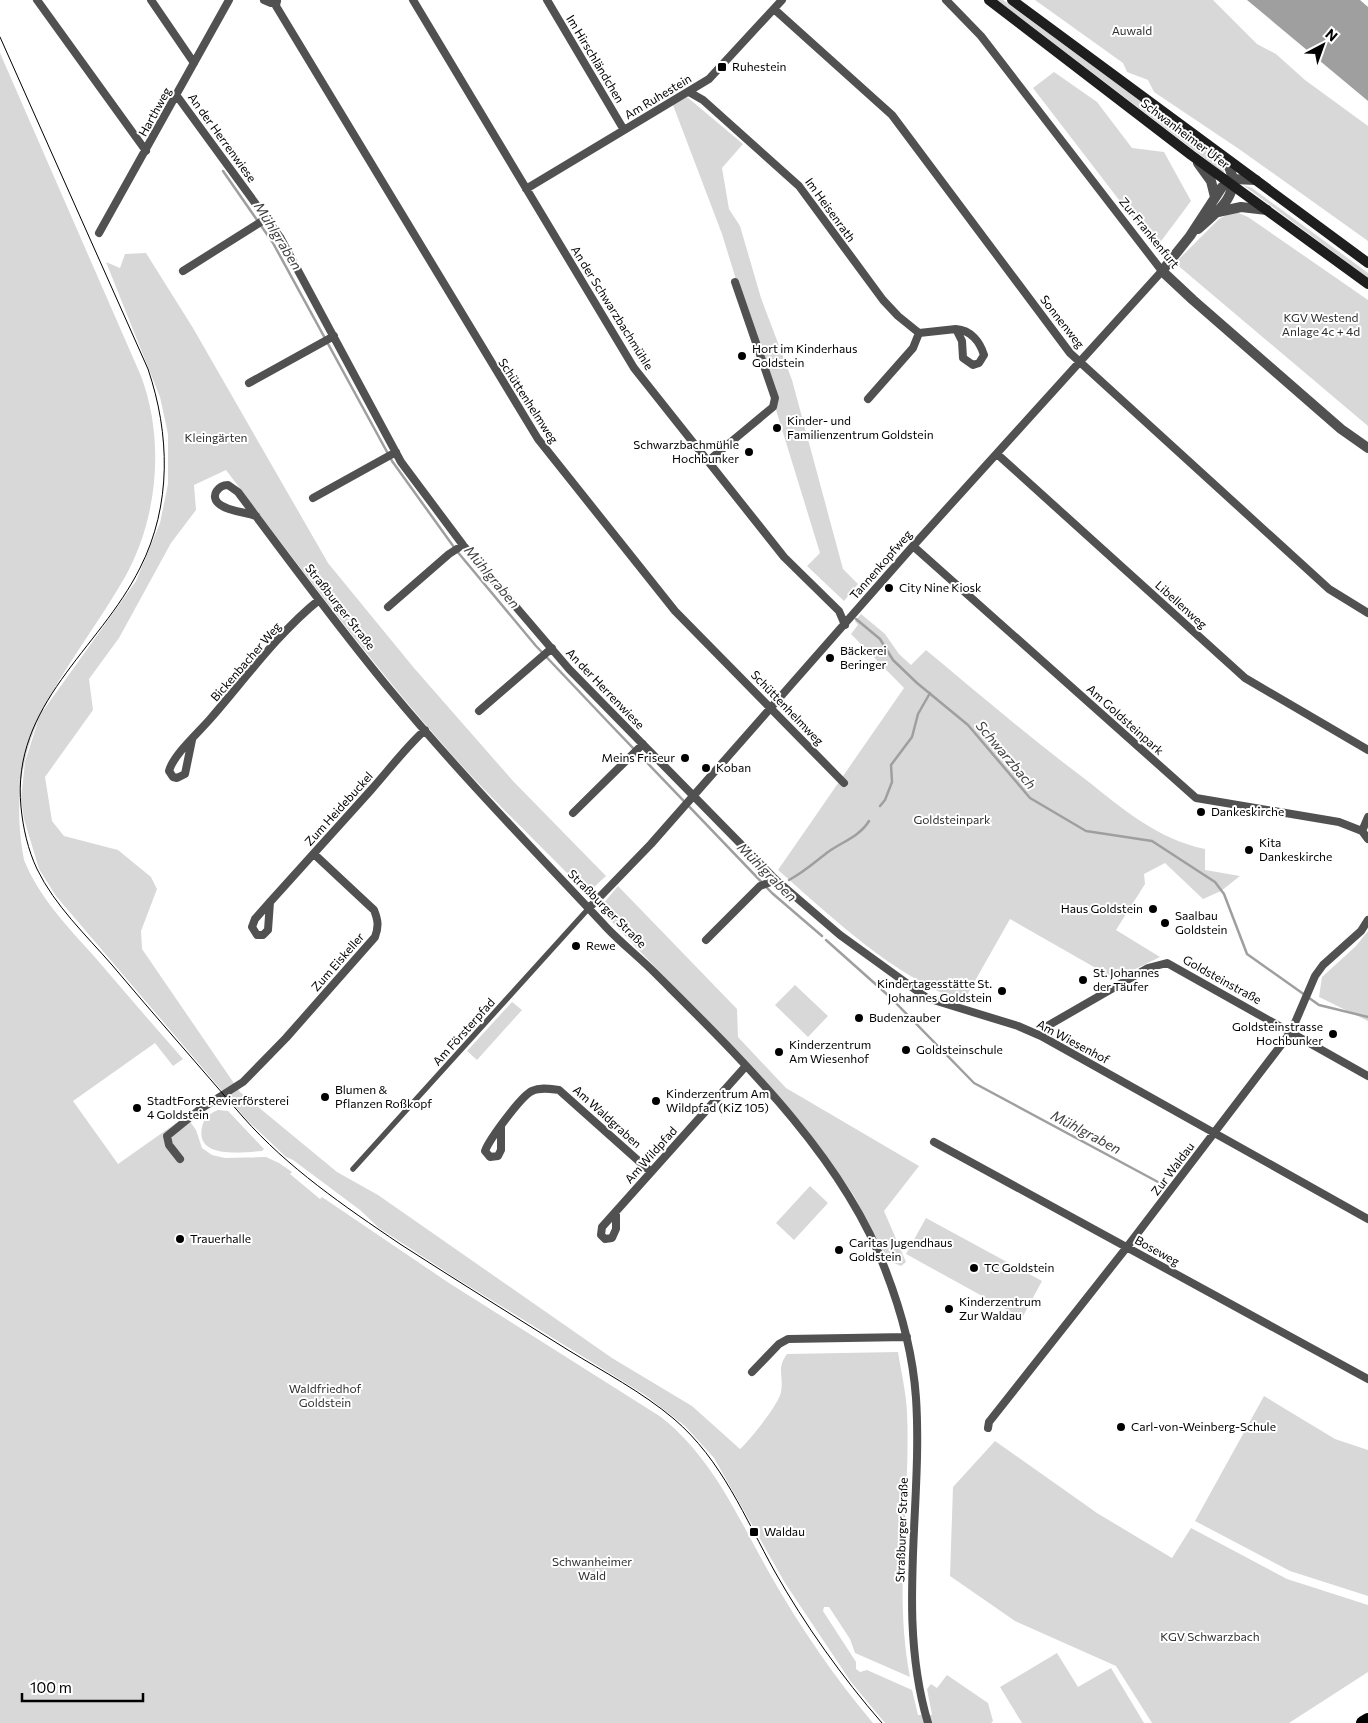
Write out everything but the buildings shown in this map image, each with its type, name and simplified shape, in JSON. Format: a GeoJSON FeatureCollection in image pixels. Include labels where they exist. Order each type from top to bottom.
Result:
{"type":"FeatureCollection","features":[{"type":"Feature","properties":{"kind":"highway"},"geometry":{"type":"LineString","coordinates":[[1363,1723],[1368,1720]]}},
{"type":"Feature","properties":{"kind":"main road","name":"Schwanheimer Ufer"},"geometry":{"type":"LineString","coordinates":[[989,0],[1191,155],[1231,182],[1368,284]]}},
{"type":"Feature","properties":{"kind":"main road","name":"Schwanheimer Ufer"},"geometry":{"type":"LineString","coordinates":[[1012,0],[1368,263]]}},
{"type":"Feature","properties":{"kind":"street"},"geometry":{"type":"LineString","coordinates":[[36,0],[146,150]]}},
{"type":"Feature","properties":{"kind":"street"},"geometry":{"type":"LineString","coordinates":[[152,0],[194,63]]}},
{"type":"Feature","properties":{"kind":"street","name":"Harthweg"},"geometry":{"type":"LineString","coordinates":[[100,234],[229,0]]}},
{"type":"Feature","properties":{"kind":"street"},"geometry":{"type":"LineString","coordinates":[[264,0],[271,3],[276,2]]}},
{"type":"Feature","properties":{"kind":"street","name":"An der Schwarzbachmühle"},"geometry":{"type":"LineString","coordinates":[[412,0],[634,368],[784,557],[839,611],[845,625]]}},
{"type":"Feature","properties":{"kind":"street","name":"Im Hirschländchen"},"geometry":{"type":"LineString","coordinates":[[546,0],[624,130]]}},
{"type":"Feature","properties":{"kind":"street","name":"Am Ruhestein"},"geometry":{"type":"LineString","coordinates":[[526,189],[709,79],[782,0]]}},
{"type":"Feature","properties":{"kind":"street","name":"Zur Frankenfurt"},"geometry":{"type":"LineString","coordinates":[[946,0],[981,36],[1145,252],[1162,271],[1342,429],[1368,448]]}},
{"type":"Feature","properties":{"kind":"street","name":"Schüttenhelmweg"},"geometry":{"type":"LineString","coordinates":[[276,2],[534,434],[676,611],[844,783]]}},
{"type":"Feature","properties":{"kind":"street","name":"Sonnenweg"},"geometry":{"type":"LineString","coordinates":[[774,9],[892,115],[1070,353],[1329,589],[1368,613]]}},
{"type":"Feature","properties":{"kind":"street","name":"Im Heisenrath"},"geometry":{"type":"LineString","coordinates":[[689,92],[703,100],[798,186],[883,300],[898,316],[919,332]]}},
{"type":"Feature","properties":{"kind":"street","name":"An der Herrenwiese"},"geometry":{"type":"LineString","coordinates":[[177,96],[280,237],[394,453],[462,546],[548,652],[569,669],[642,746],[693,795]]}},
{"type":"Feature","properties":{"kind":"street"},"geometry":{"type":"LineString","coordinates":[[1191,155],[1212,181],[1215,197]]}},
{"type":"Feature","properties":{"kind":"street"},"geometry":{"type":"LineString","coordinates":[[1223,157],[1229,164],[1231,182],[1256,180]]}},
{"type":"Feature","properties":{"kind":"street","name":"Tannenkopfweg"},"geometry":{"type":"LineString","coordinates":[[1190,236],[1217,212],[1229,196],[1231,182]]}},
{"type":"Feature","properties":{"kind":"street","name":"Tannenkopfweg"},"geometry":{"type":"LineString","coordinates":[[589,908],[650,844],[913,546],[1162,271],[1190,236],[1215,197],[1231,182]]}},
{"type":"Feature","properties":{"kind":"street"},"geometry":{"type":"LineString","coordinates":[[1217,212],[1241,207],[1267,210]]}},
{"type":"Feature","properties":{"kind":"street"},"geometry":{"type":"LineString","coordinates":[[183,271],[265,219]]}},
{"type":"Feature","properties":{"kind":"street"},"geometry":{"type":"LineString","coordinates":[[708,460],[773,408],[775,398],[735,282]]}},
{"type":"Feature","properties":{"kind":"street"},"geometry":{"type":"LineString","coordinates":[[868,399],[914,348],[919,332],[956,329],[964,329],[972,334],[981,347],[984,355],[979,363],[973,365],[963,358],[962,341],[956,329]]}},
{"type":"Feature","properties":{"kind":"street"},"geometry":{"type":"LineString","coordinates":[[250,382],[332,337]]}},
{"type":"Feature","properties":{"kind":"street"},"geometry":{"type":"LineString","coordinates":[[313,498],[394,453]]}},
{"type":"Feature","properties":{"kind":"street","name":"Libellenweg"},"geometry":{"type":"LineString","coordinates":[[997,454],[1245,678],[1368,750]]}},
{"type":"Feature","properties":{"kind":"street","name":"Straßburger Straße"},"geometry":{"type":"LineString","coordinates":[[256,516],[218,503],[215,497],[216,491],[225,485],[232,486],[256,516],[319,600],[391,691],[616,938],[653,971],[745,1067],[805,1134],[856,1207],[886,1270],[907,1337],[916,1402],[912,1607],[919,1685],[928,1723]]}},
{"type":"Feature","properties":{"kind":"street"},"geometry":{"type":"LineString","coordinates":[[388,606],[449,554],[462,546]]}},
{"type":"Feature","properties":{"kind":"street","name":"Am Goldsteinpark"},"geometry":{"type":"LineString","coordinates":[[913,546],[1196,798],[1339,822],[1362,831]]}},
{"type":"Feature","properties":{"kind":"street","name":"Bickenbacher Weg"},"geometry":{"type":"LineString","coordinates":[[192,740],[300,618],[319,600]]}},
{"type":"Feature","properties":{"kind":"street"},"geometry":{"type":"LineString","coordinates":[[478,711],[548,652]]}},
{"type":"Feature","properties":{"kind":"street","name":"Zum Heidebuckel"},"geometry":{"type":"LineString","coordinates":[[270,902],[425,730]]}},
{"type":"Feature","properties":{"kind":"street","name":"An der Herrenwiese"},"geometry":{"type":"LineString","coordinates":[[573,813],[642,746]]}},
{"type":"Feature","properties":{"kind":"street","name":"Am Wiesenhof"},"geometry":{"type":"LineString","coordinates":[[693,795],[776,880],[840,935],[927,998],[1018,1026],[1041,1036],[1368,1219]]}},
{"type":"Feature","properties":{"kind":"street"},"geometry":{"type":"LineString","coordinates":[[1368,817],[1362,831],[1368,839]]}},
{"type":"Feature","properties":{"kind":"street","name":"Zum Eiskeller"},"geometry":{"type":"LineString","coordinates":[[180,1159],[169,1145],[167,1136],[199,1110],[243,1082],[363,953],[375,937],[378,928],[378,918],[374,910],[314,854]]}},
{"type":"Feature","properties":{"kind":"street"},"geometry":{"type":"LineString","coordinates":[[706,940],[760,886],[776,880]]}},
{"type":"Feature","properties":{"kind":"street","name":"Am Försterpfad"},"geometry":{"type":"LineString","coordinates":[[354,1169],[589,908]]}},
{"type":"Feature","properties":{"kind":"street","name":"Zur Waldau"},"geometry":{"type":"LineString","coordinates":[[988,1428],[989,1422],[1127,1247],[1291,1032],[1308,992],[1323,965],[1361,931],[1368,920]]}},
{"type":"Feature","properties":{"kind":"street","name":"Goldsteinstraße"},"geometry":{"type":"LineString","coordinates":[[1041,1036],[1049,1025],[1148,968],[1161,963],[1172,965],[1368,1076]]}},
{"type":"Feature","properties":{"kind":"street","name":"Am Wildpfad"},"geometry":{"type":"LineString","coordinates":[[616,1214],[745,1067]]}},
{"type":"Feature","properties":{"kind":"street","name":"Am Waldgraben"},"geometry":{"type":"LineString","coordinates":[[501,1127],[530,1092],[545,1088],[559,1090],[651,1172]]}},
{"type":"Feature","properties":{"kind":"street","name":"Boseweg"},"geometry":{"type":"LineString","coordinates":[[934,1142],[1368,1379]]}},
{"type":"Feature","properties":{"kind":"street"},"geometry":{"type":"LineString","coordinates":[[752,1372],[779,1344],[788,1339],[907,1337]]}},
{"type":"Feature","properties":{"kind":"green space"},"geometry":{"type":"Polygon","coordinates":[[[997,0],[1003,0],[1218,158],[1223,165],[1224,173],[997,0]]]}},
{"type":"Feature","properties":{"kind":"green space","name":"Auwald"},"geometry":{"type":"Polygon","coordinates":[[[1035,0],[1213,0],[1257,44],[1276,54],[1305,80],[1368,126],[1368,241],[1239,149],[1154,92],[1148,80],[1127,72],[1123,63],[1035,0]]]}},
{"type":"Feature","properties":{"kind":"green space","name":"Schwanheimer Wald"},"geometry":{"type":"Polygon","coordinates":[[[0,53],[141,376],[149,401],[155,452],[151,504],[145,530],[125,577],[45,706],[31,740],[22,775],[19,815],[24,860],[37,886],[64,922],[183,1059],[173,1066],[155,1043],[73,1101],[118,1164],[186,1116],[196,1130],[202,1148],[212,1155],[225,1158],[266,1157],[279,1163],[292,1172],[290,1174],[320,1199],[322,1197],[449,1283],[661,1417],[696,1451],[724,1490],[771,1576],[806,1633],[845,1688],[873,1723],[0,1723],[0,53]]]}},
{"type":"Feature","properties":{"kind":"green space"},"geometry":{"type":"Polygon","coordinates":[[[1054,72],[1097,102],[1132,148],[1164,152],[1191,201],[1156,248],[1033,88],[1054,72]]]}},
{"type":"Feature","properties":{"kind":"green space"},"geometry":{"type":"Polygon","coordinates":[[[687,97],[743,144],[722,168],[729,209],[740,226],[761,298],[792,380],[843,569],[858,584],[844,601],[807,566],[820,553],[722,234],[673,105],[687,97]]]}},
{"type":"Feature","properties":{"kind":"green space"},"geometry":{"type":"Polygon","coordinates":[[[1243,185],[1252,188],[1368,273],[1368,278],[1243,185]]]}},
{"type":"Feature","properties":{"kind":"green space","name":"KGV Westend Anlage 4c + 4d"},"geometry":{"type":"Polygon","coordinates":[[[1234,211],[1248,217],[1368,300],[1368,426],[1175,263],[1219,219],[1234,211]]]}},
{"type":"Feature","properties":{"kind":"green space","name":"Kleingärten"},"geometry":{"type":"Polygon","coordinates":[[[146,253],[193,328],[328,563],[414,668],[513,781],[606,876],[591,890],[583,889],[453,756],[365,651],[226,470],[194,485],[196,510],[171,543],[119,638],[89,679],[93,710],[45,777],[52,821],[64,836],[118,850],[151,877],[157,889],[141,931],[142,949],[240,1092],[337,1172],[378,1195],[612,1358],[692,1406],[740,1449],[764,1422],[779,1398],[782,1386],[781,1368],[787,1354],[898,1352],[907,1412],[908,1445],[903,1611],[910,1677],[855,1653],[850,1639],[829,1607],[824,1607],[823,1611],[856,1662],[856,1669],[860,1672],[867,1670],[912,1690],[918,1715],[932,1715],[927,1689],[931,1684],[937,1688],[947,1675],[988,1703],[993,1721],[991,1723],[885,1723],[851,1682],[785,1583],[714,1458],[685,1426],[645,1395],[454,1277],[379,1228],[360,1210],[293,1160],[286,1157],[246,1119],[56,896],[39,869],[24,819],[21,799],[25,762],[40,715],[136,581],[160,523],[168,484],[168,434],[160,397],[106,262],[120,268],[125,254],[146,253]]]}},
{"type":"Feature","properties":{"kind":"green space","name":"Goldsteinpark"},"geometry":{"type":"Polygon","coordinates":[[[861,614],[885,634],[899,654],[911,665],[926,650],[1024,732],[1141,822],[1171,838],[1205,849],[1205,870],[1240,876],[1221,891],[1203,899],[1165,863],[1144,874],[1145,884],[1116,930],[1160,957],[1115,979],[1010,919],[963,1002],[912,977],[888,961],[843,927],[778,870],[904,688],[851,634],[858,625],[855,621],[861,614]]]}},
{"type":"Feature","properties":{"kind":"green space"},"geometry":{"type":"Polygon","coordinates":[[[618,886],[737,1009],[738,1037],[786,1088],[919,1166],[884,1211],[906,1262],[901,1266],[887,1260],[853,1194],[805,1128],[767,1084],[611,921],[612,919],[604,911],[602,905],[618,886]]]}},
{"type":"Feature","properties":{"kind":"green space"},"geometry":{"type":"Polygon","coordinates":[[[1368,931],[1368,1021],[1319,997],[1322,977],[1356,946],[1368,931]]]}},
{"type":"Feature","properties":{"kind":"green space"},"geometry":{"type":"Polygon","coordinates":[[[795,985],[828,1016],[808,1037],[775,1005],[795,985]]]}},
{"type":"Feature","properties":{"kind":"green space"},"geometry":{"type":"Polygon","coordinates":[[[512,1002],[522,1010],[477,1060],[467,1051],[512,1002]]]}},
{"type":"Feature","properties":{"kind":"green space"},"geometry":{"type":"Polygon","coordinates":[[[218,1110],[228,1111],[264,1149],[262,1151],[233,1153],[222,1152],[206,1145],[202,1138],[204,1121],[218,1110]]]}},
{"type":"Feature","properties":{"kind":"green space"},"geometry":{"type":"Polygon","coordinates":[[[810,1186],[828,1203],[794,1240],[776,1223],[810,1186]]]}},
{"type":"Feature","properties":{"kind":"green space","name":"TC Goldstein"},"geometry":{"type":"Polygon","coordinates":[[[926,1218],[1042,1281],[1022,1318],[906,1254],[926,1218]]]}},
{"type":"Feature","properties":{"kind":"green space"},"geometry":{"type":"Polygon","coordinates":[[[1264,1396],[1335,1439],[1368,1450],[1368,1596],[1290,1571],[1195,1521],[1264,1396]]]}},
{"type":"Feature","properties":{"kind":"green space","name":"KGV Schwarzbach"},"geometry":{"type":"Polygon","coordinates":[[[995,1441],[1097,1513],[1172,1558],[1191,1528],[1287,1579],[1368,1605],[1368,1672],[1289,1723],[1152,1723],[1116,1666],[1015,1621],[950,1576],[953,1487],[995,1441]]]}},
{"type":"Feature","properties":{"kind":"green space"},"geometry":{"type":"Polygon","coordinates":[[[1057,1653],[1078,1687],[1111,1668],[1144,1723],[1022,1723],[1000,1687],[1057,1653]]]}},
{"type":"Feature","properties":{"kind":"shaded area"},"geometry":{"type":"Polygon","coordinates":[[[1247,0],[1360,0],[1368,7],[1368,101],[1247,0]]]}},
{"type":"Feature","properties":{"kind":"waterway","name":"Mühlgraben"},"geometry":{"type":"LineString","coordinates":[[223,171],[273,243],[392,461],[456,550],[536,646],[609,723],[772,893],[822,936]]}},
{"type":"Feature","properties":{"kind":"waterway","name":"Schwarzbach"},"geometry":{"type":"LineString","coordinates":[[856,619],[880,639],[893,660],[917,683],[968,725],[1030,798],[1086,831],[1152,841],[1215,882],[1224,894],[1247,954],[1319,1005],[1368,1017]]}},
{"type":"Feature","properties":{"kind":"waterway"},"geometry":{"type":"LineString","coordinates":[[880,806],[885,800],[892,782],[891,765],[912,737],[918,714],[930,693]]}},
{"type":"Feature","properties":{"kind":"waterway"},"geometry":{"type":"LineString","coordinates":[[789,880],[856,835],[869,821]]}},
{"type":"Feature","properties":{"kind":"waterway","name":"Mühlgraben"},"geometry":{"type":"LineString","coordinates":[[826,940],[890,997],[974,1083],[1158,1182]]}},
{"type":"Feature","properties":{"kind":"tram line"},"geometry":{"type":"LineString","coordinates":[[0,37],[148,369],[161,419],[164,444],[164,469],[158,519],[140,568],[123,598],[61,680],[43,708],[30,738],[22,771],[21,807],[26,839],[44,883],[72,920],[243,1117],[260,1136],[298,1170],[338,1201],[400,1244],[649,1400],[691,1435],[719,1471],[743,1511],[775,1572],[811,1631],[838,1669],[882,1723]]}},
{"type":"Feature","properties":{"kind":"place","name":"Ruhestein"},"geometry":{"type":"Point","coordinates":[722,67]}},
{"type":"Feature","properties":{"kind":"place","name":"Hort im Kinderhaus Goldstein"},"geometry":{"type":"Point","coordinates":[742,356]}},
{"type":"Feature","properties":{"kind":"place","name":"Kinder- und Familienzentrum Goldstein"},"geometry":{"type":"Point","coordinates":[777,428]}},
{"type":"Feature","properties":{"kind":"place","name":"Schwarzbachmühle Hochbunker"},"geometry":{"type":"Point","coordinates":[749,452]}},
{"type":"Feature","properties":{"kind":"place","name":"City Nine Kiosk"},"geometry":{"type":"Point","coordinates":[889,588]}},
{"type":"Feature","properties":{"kind":"place","name":"Bäckerei Beringer"},"geometry":{"type":"Point","coordinates":[830,658]}},
{"type":"Feature","properties":{"kind":"place","name":"Meins Friseur"},"geometry":{"type":"Point","coordinates":[685,758]}},
{"type":"Feature","properties":{"kind":"place","name":"Koban"},"geometry":{"type":"Point","coordinates":[706,768]}},
{"type":"Feature","properties":{"kind":"place","name":"Dankeskirche"},"geometry":{"type":"Point","coordinates":[1201,812]}},
{"type":"Feature","properties":{"kind":"place","name":"Kita Dankeskirche"},"geometry":{"type":"Point","coordinates":[1249,850]}},
{"type":"Feature","properties":{"kind":"place","name":"Haus Goldstein"},"geometry":{"type":"Point","coordinates":[1153,909]}},
{"type":"Feature","properties":{"kind":"place","name":"Saalbau Goldstein"},"geometry":{"type":"Point","coordinates":[1165,923]}},
{"type":"Feature","properties":{"kind":"place","name":"Rewe"},"geometry":{"type":"Point","coordinates":[576,946]}},
{"type":"Feature","properties":{"kind":"place","name":"St. Johannes der Täufer"},"geometry":{"type":"Point","coordinates":[1083,980]}},
{"type":"Feature","properties":{"kind":"place","name":"Kindertagesstätte St. Johannes Goldstein"},"geometry":{"type":"Point","coordinates":[1002,991]}},
{"type":"Feature","properties":{"kind":"place","name":"Budenzauber"},"geometry":{"type":"Point","coordinates":[859,1018]}},
{"type":"Feature","properties":{"kind":"place","name":"Goldsteinstrasse Hochbunker"},"geometry":{"type":"Point","coordinates":[1333,1034]}},
{"type":"Feature","properties":{"kind":"place","name":"Goldsteinschule"},"geometry":{"type":"Point","coordinates":[906,1050]}},
{"type":"Feature","properties":{"kind":"place","name":"Kinderzentrum Am Wiesenhof"},"geometry":{"type":"Point","coordinates":[779,1052]}},
{"type":"Feature","properties":{"kind":"place","name":"Blumen & Pflanzen Roßkopf"},"geometry":{"type":"Point","coordinates":[325,1097]}},
{"type":"Feature","properties":{"kind":"place","name":"Kinderzentrum Am Wildpfad (KiZ 105)"},"geometry":{"type":"Point","coordinates":[656,1101]}},
{"type":"Feature","properties":{"kind":"place","name":"StadtForst Revierförsterei 4 Goldstein"},"geometry":{"type":"Point","coordinates":[137,1108]}},
{"type":"Feature","properties":{"kind":"place","name":"Trauerhalle"},"geometry":{"type":"Point","coordinates":[180,1239]}},
{"type":"Feature","properties":{"kind":"place","name":"Caritas Jugendhaus Goldstein"},"geometry":{"type":"Point","coordinates":[839,1250]}},
{"type":"Feature","properties":{"kind":"place","name":"TC Goldstein"},"geometry":{"type":"Point","coordinates":[974,1268]}},
{"type":"Feature","properties":{"kind":"place","name":"Kinderzentrum Zur Waldau"},"geometry":{"type":"Point","coordinates":[949,1309]}},
{"type":"Feature","properties":{"kind":"place","name":"Carl-von-Weinberg-Schule"},"geometry":{"type":"Point","coordinates":[1121,1427]}},
{"type":"Feature","properties":{"kind":"place","name":"Waldau"},"geometry":{"type":"Point","coordinates":[754,1532]}},
{"type":"Feature","properties":{"kind":"park label","name":"Waldfriedhof Goldstein"},"geometry":{"type":"Point","coordinates":[325,1396]}}]}
